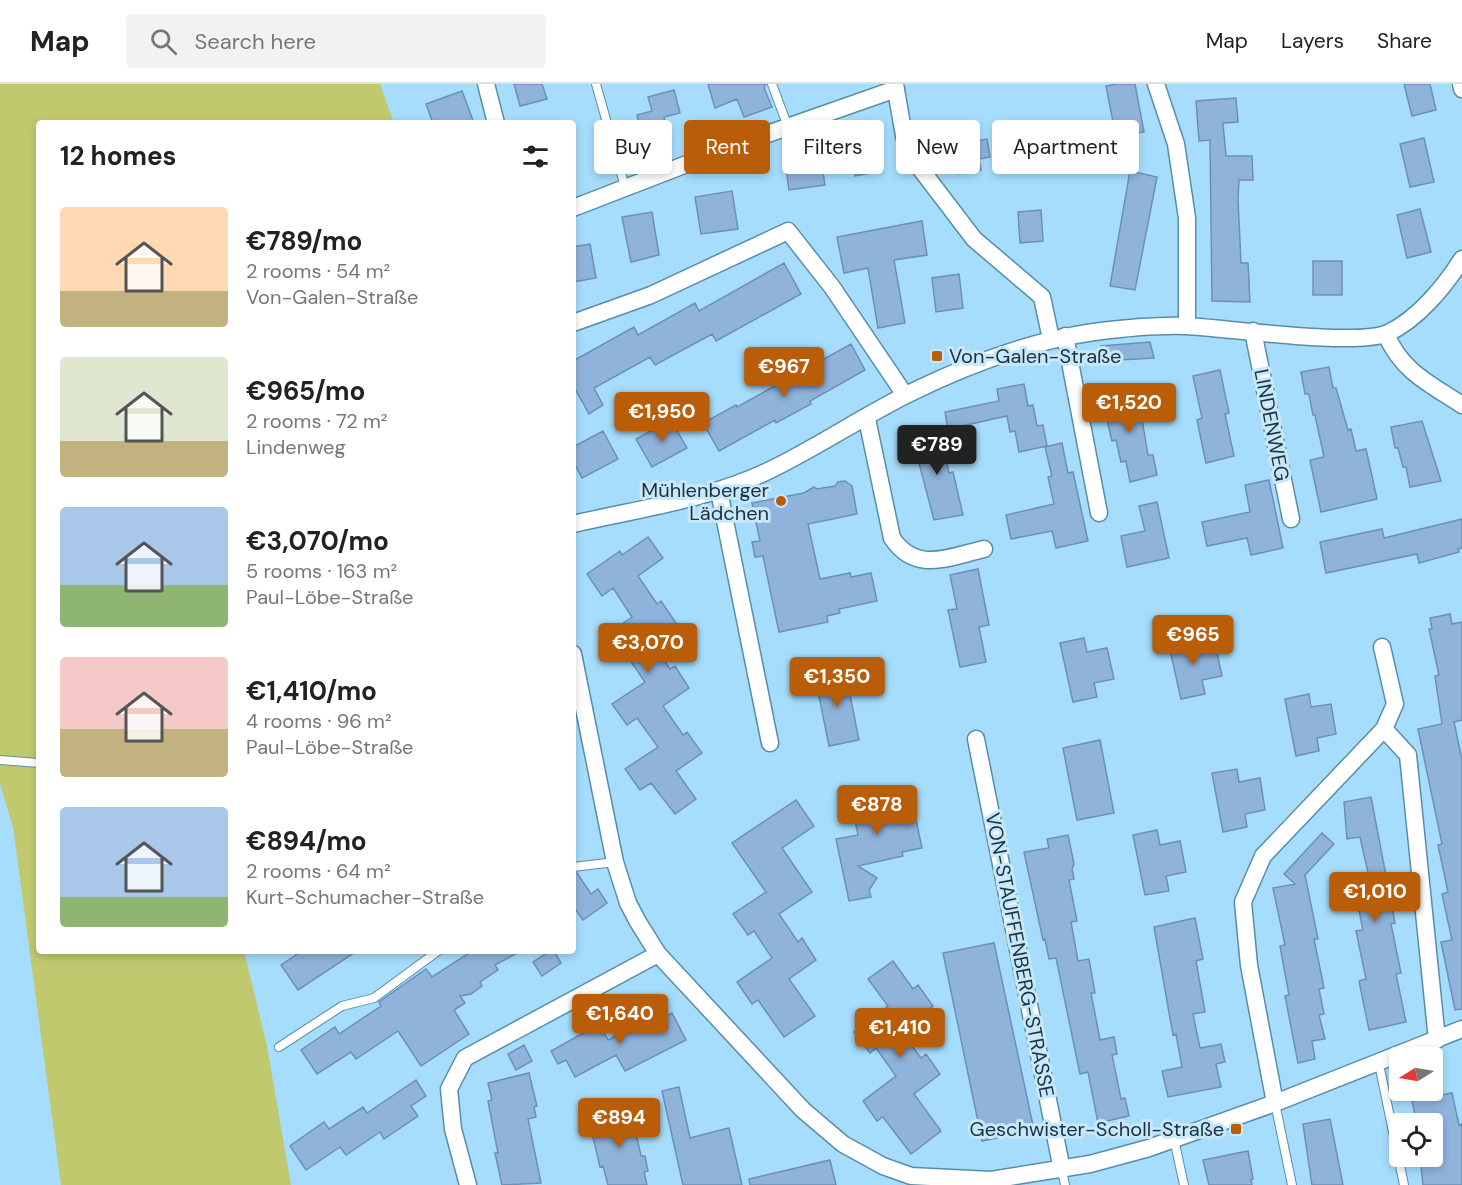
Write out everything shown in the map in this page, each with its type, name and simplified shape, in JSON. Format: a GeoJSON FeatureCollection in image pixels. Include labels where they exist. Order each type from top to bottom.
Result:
{"type":"FeatureCollection","features":[{"type":"Feature","properties":{"kind":"street"},"geometry":{"type":"LineString","coordinates":[[486,84],[495,120]]}},
{"type":"Feature","properties":{"kind":"street"},"geometry":{"type":"LineString","coordinates":[[1156,84],[1176,144],[1187,218],[1187,326]]}},
{"type":"Feature","properties":{"kind":"street"},"geometry":{"type":"LineString","coordinates":[[1461,84],[1462,89]]}},
{"type":"Feature","properties":{"kind":"street"},"geometry":{"type":"LineString","coordinates":[[807,120],[895,87],[904,136],[913,159],[974,239],[1042,297],[1058,338],[1099,513]]}},
{"type":"Feature","properties":{"kind":"street"},"geometry":{"type":"LineString","coordinates":[[576,207],[782,129]]}},
{"type":"Feature","properties":{"kind":"street"},"geometry":{"type":"LineString","coordinates":[[576,322],[651,295],[788,231],[832,288],[905,395]]}},
{"type":"Feature","properties":{"kind":"street"},"geometry":{"type":"LineString","coordinates":[[576,523],[719,491],[768,471],[905,395],[982,361],[1058,338],[1118,329],[1187,326],[1339,337],[1386,334],[1404,323],[1429,301],[1462,259]]}},
{"type":"Feature","properties":{"kind":"street","name":"LINDENWEG"},"geometry":{"type":"LineString","coordinates":[[1253,331],[1291,519]]}},
{"type":"Feature","properties":{"kind":"street"},"geometry":{"type":"LineString","coordinates":[[1386,334],[1393,351],[1404,366],[1462,405]]}},
{"type":"Feature","properties":{"kind":"street"},"geometry":{"type":"LineString","coordinates":[[867,418],[892,538],[901,552],[926,562],[984,549]]}},
{"type":"Feature","properties":{"kind":"street"},"geometry":{"type":"LineString","coordinates":[[719,491],[770,743]]}},
{"type":"Feature","properties":{"kind":"street"},"geometry":{"type":"LineString","coordinates":[[1275,1102],[1249,966],[1243,902],[1263,856],[1384,729],[1395,704],[1382,646]]}},
{"type":"Feature","properties":{"kind":"street"},"geometry":{"type":"LineString","coordinates":[[576,669],[615,862],[628,903],[658,954],[819,1124],[843,1144],[910,1180],[1064,1178],[1379,1064],[1462,1029]]}},
{"type":"Feature","properties":{"kind":"street"},"geometry":{"type":"LineString","coordinates":[[1384,729],[1408,755],[1437,1040]]}},
{"type":"Feature","properties":{"kind":"street","name":"VON-STAUFFENBERG-STRASSE"},"geometry":{"type":"LineString","coordinates":[[976,739],[1064,1178]]}},
{"type":"Feature","properties":{"kind":"street"},"geometry":{"type":"LineString","coordinates":[[468,1185],[453,1129],[449,1089],[465,1058],[658,954]]}},
{"type":"Feature","properties":{"kind":"lane"},"geometry":{"type":"LineString","coordinates":[[596,84],[625,187]]}},
{"type":"Feature","properties":{"kind":"lane"},"geometry":{"type":"LineString","coordinates":[[772,84],[785,120]]}},
{"type":"Feature","properties":{"kind":"lane"},"geometry":{"type":"LineString","coordinates":[[0,760],[36,763]]}},
{"type":"Feature","properties":{"kind":"lane"},"geometry":{"type":"LineString","coordinates":[[576,867],[615,862]]}},
{"type":"Feature","properties":{"kind":"lane"},"geometry":{"type":"LineString","coordinates":[[279,1047],[342,1006],[374,998],[434,954]]}},
{"type":"Feature","properties":{"kind":"lane"},"geometry":{"type":"LineString","coordinates":[[1379,1064],[1404,1185]]}},
{"type":"Feature","properties":{"kind":"lane"},"geometry":{"type":"LineString","coordinates":[[1275,1102],[1292,1185]]}},
{"type":"Feature","properties":{"kind":"lane"},"geometry":{"type":"LineString","coordinates":[[1174,1139],[1184,1185]]}},
{"type":"Feature","properties":{"kind":"green space"},"geometry":{"type":"Polygon","coordinates":[[[0,84],[380,84],[393,120],[36,120],[36,954],[245,954],[267,1046],[291,1185],[61,1185],[13,827],[0,784],[0,84]]]}},
{"type":"Feature","properties":{"kind":"building"},"geometry":{"type":"Polygon","coordinates":[[[514,84],[542,84],[547,99],[520,106],[514,84]]]}},
{"type":"Feature","properties":{"kind":"building"},"geometry":{"type":"Polygon","coordinates":[[[708,84],[766,84],[764,88],[772,107],[744,117],[737,99],[715,108],[708,84]]]}},
{"type":"Feature","properties":{"kind":"building"},"geometry":{"type":"Polygon","coordinates":[[[1135,84],[1144,132],[1139,133],[1139,120],[1113,120],[1106,86],[1135,84]]]}},
{"type":"Feature","properties":{"kind":"building"},"geometry":{"type":"Polygon","coordinates":[[[1404,84],[1430,84],[1436,110],[1412,116],[1404,84]]]}},
{"type":"Feature","properties":{"kind":"building"},"geometry":{"type":"Polygon","coordinates":[[[674,90],[680,113],[664,117],[665,120],[638,120],[637,115],[652,111],[648,97],[674,90]]]}},
{"type":"Feature","properties":{"kind":"building"},"geometry":{"type":"Polygon","coordinates":[[[462,91],[473,120],[432,120],[426,104],[462,91]]]}},
{"type":"Feature","properties":{"kind":"building"},"geometry":{"type":"Polygon","coordinates":[[[1236,98],[1238,122],[1223,123],[1226,156],[1252,156],[1253,180],[1239,180],[1238,199],[1241,263],[1248,263],[1250,302],[1212,301],[1210,140],[1199,141],[1196,101],[1236,98]]]}},
{"type":"Feature","properties":{"kind":"building"},"geometry":{"type":"Polygon","coordinates":[[[1424,138],[1434,182],[1410,187],[1400,144],[1424,138]]]}},
{"type":"Feature","properties":{"kind":"building"},"geometry":{"type":"Polygon","coordinates":[[[987,139],[990,157],[980,159],[980,140],[987,139]]]}},
{"type":"Feature","properties":{"kind":"building"},"geometry":{"type":"Polygon","coordinates":[[[1139,173],[1157,177],[1135,290],[1110,286],[1129,174],[1139,173]]]}},
{"type":"Feature","properties":{"kind":"building"},"geometry":{"type":"Polygon","coordinates":[[[787,174],[823,174],[825,185],[789,190],[787,174]]]}},
{"type":"Feature","properties":{"kind":"building"},"geometry":{"type":"Polygon","coordinates":[[[732,191],[738,229],[701,234],[695,197],[732,191]]]}},
{"type":"Feature","properties":{"kind":"building"},"geometry":{"type":"Polygon","coordinates":[[[1420,209],[1431,252],[1407,258],[1397,215],[1420,209]]]}},
{"type":"Feature","properties":{"kind":"building"},"geometry":{"type":"Polygon","coordinates":[[[1041,210],[1043,241],[1020,243],[1018,212],[1041,210]]]}},
{"type":"Feature","properties":{"kind":"building"},"geometry":{"type":"Polygon","coordinates":[[[652,212],[659,255],[631,262],[622,217],[652,212]]]}},
{"type":"Feature","properties":{"kind":"building"},"geometry":{"type":"Polygon","coordinates":[[[922,221],[927,255],[894,260],[905,323],[878,328],[868,268],[844,273],[837,237],[922,221]]]}},
{"type":"Feature","properties":{"kind":"building"},"geometry":{"type":"Polygon","coordinates":[[[590,244],[596,278],[576,281],[576,246],[590,244]]]}},
{"type":"Feature","properties":{"kind":"building"},"geometry":{"type":"Polygon","coordinates":[[[1313,261],[1342,261],[1342,295],[1313,295],[1313,261]]]}},
{"type":"Feature","properties":{"kind":"building"},"geometry":{"type":"Polygon","coordinates":[[[784,263],[801,294],[716,341],[712,334],[655,365],[650,357],[594,388],[603,405],[589,414],[576,390],[576,359],[634,327],[638,335],[695,303],[699,311],[784,263]]]}},
{"type":"Feature","properties":{"kind":"building"},"geometry":{"type":"Polygon","coordinates":[[[959,274],[963,308],[936,312],[932,278],[959,274]]]}},
{"type":"Feature","properties":{"kind":"building"},"geometry":{"type":"Polygon","coordinates":[[[1150,342],[1154,358],[1102,361],[1101,346],[1150,342]]]}},
{"type":"Feature","properties":{"kind":"building"},"geometry":{"type":"Polygon","coordinates":[[[851,344],[865,370],[810,401],[811,404],[776,423],[775,420],[719,451],[703,423],[736,405],[737,407],[851,344]]]}},
{"type":"Feature","properties":{"kind":"building"},"geometry":{"type":"Polygon","coordinates":[[[1329,367],[1333,388],[1336,388],[1348,430],[1351,429],[1356,451],[1366,449],[1377,499],[1321,512],[1310,460],[1324,457],[1315,415],[1313,415],[1309,394],[1305,394],[1301,372],[1329,367]]]}},
{"type":"Feature","properties":{"kind":"building"},"geometry":{"type":"Polygon","coordinates":[[[1220,370],[1229,413],[1225,414],[1234,456],[1206,463],[1197,420],[1202,418],[1193,376],[1220,370]]]}},
{"type":"Feature","properties":{"kind":"building"},"geometry":{"type":"Polygon","coordinates":[[[1024,384],[1028,406],[1033,405],[1037,426],[1043,425],[1047,446],[1019,452],[1015,431],[1010,432],[1007,416],[948,429],[945,412],[999,401],[997,389],[1024,384]]]}},
{"type":"Feature","properties":{"kind":"building"},"geometry":{"type":"Polygon","coordinates":[[[1126,393],[1127,397],[1138,395],[1148,455],[1153,455],[1157,475],[1130,482],[1126,461],[1121,462],[1116,440],[1112,441],[1107,420],[1103,421],[1098,399],[1126,393]]]}},
{"type":"Feature","properties":{"kind":"building"},"geometry":{"type":"Polygon","coordinates":[[[671,420],[687,448],[652,467],[636,439],[671,420]]]}},
{"type":"Feature","properties":{"kind":"building"},"geometry":{"type":"Polygon","coordinates":[[[1422,421],[1441,481],[1410,487],[1406,467],[1403,467],[1398,448],[1395,448],[1391,427],[1422,421]]]}},
{"type":"Feature","properties":{"kind":"building"},"geometry":{"type":"Polygon","coordinates":[[[603,431],[618,459],[582,478],[576,467],[576,445],[603,431]]]}},
{"type":"Feature","properties":{"kind":"building"},"geometry":{"type":"Polygon","coordinates":[[[940,431],[949,473],[953,472],[963,515],[934,520],[912,437],[940,431]]]}},
{"type":"Feature","properties":{"kind":"building"},"geometry":{"type":"Polygon","coordinates":[[[1062,443],[1068,473],[1073,472],[1088,541],[1056,548],[1052,531],[1011,539],[1006,515],[1054,504],[1048,477],[1052,476],[1045,447],[1062,443]]]}},
{"type":"Feature","properties":{"kind":"building"},"geometry":{"type":"Polygon","coordinates":[[[1269,480],[1283,548],[1251,555],[1247,538],[1207,546],[1202,522],[1250,512],[1245,485],[1269,480]]]}},
{"type":"Feature","properties":{"kind":"building"},"geometry":{"type":"Polygon","coordinates":[[[845,481],[852,486],[857,514],[808,524],[820,579],[850,573],[851,577],[871,573],[877,601],[839,609],[840,613],[827,616],[828,622],[779,632],[763,556],[755,557],[752,542],[760,541],[752,503],[804,493],[814,487],[817,489],[835,486],[838,482],[845,481]]]}},
{"type":"Feature","properties":{"kind":"building"},"geometry":{"type":"Polygon","coordinates":[[[1157,502],[1169,558],[1127,567],[1121,536],[1145,531],[1139,506],[1157,502]]]}},
{"type":"Feature","properties":{"kind":"building"},"geometry":{"type":"Polygon","coordinates":[[[1462,519],[1462,548],[1458,549],[1459,552],[1419,563],[1417,554],[1326,573],[1320,542],[1382,529],[1384,538],[1462,519]]]}},
{"type":"Feature","properties":{"kind":"building"},"geometry":{"type":"Polygon","coordinates":[[[648,537],[663,558],[638,576],[657,604],[661,601],[676,623],[651,641],[670,669],[675,666],[689,688],[663,706],[683,735],[687,732],[702,753],[676,771],[696,799],[675,814],[651,783],[640,790],[625,769],[658,747],[637,718],[627,725],[612,704],[645,682],[625,653],[614,660],[600,639],[632,617],[613,588],[602,596],[587,574],[620,551],[622,555],[648,537]]]}},
{"type":"Feature","properties":{"kind":"building"},"geometry":{"type":"Polygon","coordinates":[[[978,569],[989,625],[979,627],[986,662],[960,667],[948,610],[957,609],[950,575],[978,569]]]}},
{"type":"Feature","properties":{"kind":"building"},"geometry":{"type":"Polygon","coordinates":[[[1450,614],[1452,624],[1462,622],[1462,720],[1454,722],[1462,760],[1462,1009],[1455,1010],[1441,942],[1452,940],[1442,894],[1448,892],[1438,845],[1442,844],[1418,729],[1442,724],[1435,676],[1439,675],[1429,629],[1432,629],[1430,618],[1450,614]]]}},
{"type":"Feature","properties":{"kind":"building"},"geometry":{"type":"Polygon","coordinates":[[[1192,635],[1195,649],[1215,644],[1222,676],[1202,680],[1205,694],[1181,699],[1168,641],[1192,635]]]}},
{"type":"Feature","properties":{"kind":"building"},"geometry":{"type":"Polygon","coordinates":[[[1084,638],[1087,652],[1107,648],[1114,679],[1094,683],[1097,697],[1073,702],[1060,643],[1084,638]]]}},
{"type":"Feature","properties":{"kind":"building"},"geometry":{"type":"Polygon","coordinates":[[[845,670],[859,740],[829,746],[815,676],[845,670]]]}},
{"type":"Feature","properties":{"kind":"building"},"geometry":{"type":"Polygon","coordinates":[[[1309,694],[1311,707],[1331,704],[1336,734],[1317,738],[1319,751],[1296,756],[1285,699],[1309,694]]]}},
{"type":"Feature","properties":{"kind":"building"},"geometry":{"type":"Polygon","coordinates":[[[1100,740],[1114,813],[1077,820],[1063,748],[1100,740]]]}},
{"type":"Feature","properties":{"kind":"building"},"geometry":{"type":"Polygon","coordinates":[[[1237,769],[1239,782],[1260,778],[1265,810],[1245,814],[1247,827],[1223,832],[1212,773],[1237,769]]]}},
{"type":"Feature","properties":{"kind":"building"},"geometry":{"type":"Polygon","coordinates":[[[889,787],[890,791],[909,787],[922,848],[902,852],[903,856],[858,866],[877,878],[869,890],[871,897],[849,901],[836,839],[858,835],[850,795],[889,787]]]}},
{"type":"Feature","properties":{"kind":"building"},"geometry":{"type":"Polygon","coordinates":[[[1371,797],[1395,923],[1391,924],[1401,973],[1396,974],[1406,1022],[1369,1030],[1359,981],[1366,979],[1356,931],[1363,930],[1353,881],[1369,877],[1360,837],[1347,839],[1344,802],[1371,797]]]}},
{"type":"Feature","properties":{"kind":"building"},"geometry":{"type":"Polygon","coordinates":[[[796,800],[814,826],[782,848],[812,892],[779,914],[798,942],[802,938],[816,960],[789,979],[815,1016],[784,1037],[758,1000],[752,1004],[737,982],[772,958],[754,931],[748,935],[733,914],[766,892],[732,843],[796,800]]]}},
{"type":"Feature","properties":{"kind":"building"},"geometry":{"type":"Polygon","coordinates":[[[1157,830],[1160,845],[1180,841],[1186,872],[1166,876],[1169,891],[1145,895],[1133,835],[1157,830]]]}},
{"type":"Feature","properties":{"kind":"building"},"geometry":{"type":"Polygon","coordinates":[[[1322,833],[1334,844],[1305,875],[1318,939],[1314,939],[1324,988],[1319,989],[1324,1014],[1319,1015],[1325,1039],[1312,1041],[1315,1059],[1298,1063],[1285,996],[1289,995],[1280,946],[1285,945],[1273,888],[1295,884],[1284,874],[1322,833]]]}},
{"type":"Feature","properties":{"kind":"building"},"geometry":{"type":"Polygon","coordinates":[[[1068,835],[1074,864],[1072,869],[1074,879],[1069,880],[1077,921],[1071,922],[1078,961],[1089,959],[1095,993],[1091,993],[1100,1040],[1114,1037],[1117,1054],[1112,1055],[1121,1099],[1125,1098],[1129,1116],[1098,1123],[1088,1072],[1080,1074],[1056,958],[1049,959],[1045,939],[1043,940],[1024,852],[1049,848],[1047,839],[1068,835]]]}},
{"type":"Feature","properties":{"kind":"building"},"geometry":{"type":"Polygon","coordinates":[[[576,873],[591,894],[598,889],[607,903],[583,920],[576,910],[576,873]]]}},
{"type":"Feature","properties":{"kind":"building"},"geometry":{"type":"Polygon","coordinates":[[[1195,918],[1203,959],[1196,961],[1205,1012],[1193,1014],[1200,1048],[1221,1044],[1225,1062],[1216,1064],[1221,1087],[1168,1097],[1162,1071],[1182,1067],[1176,1034],[1173,1035],[1154,927],[1195,918]]]}},
{"type":"Feature","properties":{"kind":"building"},"geometry":{"type":"Polygon","coordinates":[[[994,943],[1034,1130],[982,1141],[943,953],[994,943]]]}},
{"type":"Feature","properties":{"kind":"building"},"geometry":{"type":"Polygon","coordinates":[[[298,954],[352,954],[298,990],[281,965],[298,954]]]}},
{"type":"Feature","properties":{"kind":"building"},"geometry":{"type":"Polygon","coordinates":[[[467,954],[515,954],[495,965],[498,970],[480,982],[482,986],[471,994],[460,996],[465,1003],[454,1010],[469,1034],[421,1066],[398,1031],[356,1059],[351,1052],[317,1074],[301,1050],[335,1027],[339,1034],[381,1006],[379,1002],[426,969],[432,977],[467,954]]]}},
{"type":"Feature","properties":{"kind":"building"},"geometry":{"type":"Polygon","coordinates":[[[545,954],[556,954],[561,963],[542,976],[533,962],[545,954]]]}},
{"type":"Feature","properties":{"kind":"building"},"geometry":{"type":"Polygon","coordinates":[[[893,961],[913,989],[918,985],[933,1006],[900,1030],[921,1058],[926,1054],[940,1074],[914,1094],[941,1131],[911,1154],[883,1117],[877,1121],[863,1101],[896,1076],[876,1048],[870,1053],[854,1032],[888,1006],[868,979],[893,961]]]}},
{"type":"Feature","properties":{"kind":"building"},"geometry":{"type":"Polygon","coordinates":[[[672,1013],[686,1040],[625,1071],[616,1055],[575,1077],[566,1060],[558,1064],[551,1051],[599,1024],[608,1040],[649,1018],[652,1024],[672,1013]]]}},
{"type":"Feature","properties":{"kind":"building"},"geometry":{"type":"Polygon","coordinates":[[[524,1045],[532,1061],[516,1070],[508,1054],[524,1045]]]}},
{"type":"Feature","properties":{"kind":"building"},"geometry":{"type":"Polygon","coordinates":[[[529,1073],[537,1106],[534,1107],[536,1117],[528,1119],[541,1183],[502,1185],[495,1153],[498,1153],[488,1101],[492,1100],[488,1083],[529,1073]]]}},
{"type":"Feature","properties":{"kind":"building"},"geometry":{"type":"Polygon","coordinates":[[[416,1080],[426,1096],[411,1106],[418,1116],[384,1139],[380,1132],[346,1155],[340,1147],[306,1170],[290,1146],[324,1122],[329,1129],[363,1107],[367,1113],[416,1080]]]}},
{"type":"Feature","properties":{"kind":"building"},"geometry":{"type":"Polygon","coordinates":[[[679,1087],[690,1138],[729,1128],[742,1185],[683,1185],[662,1091],[679,1087]]]}},
{"type":"Feature","properties":{"kind":"building"},"geometry":{"type":"Polygon","coordinates":[[[1452,1093],[1459,1125],[1462,1124],[1462,1185],[1423,1185],[1421,1167],[1443,1167],[1443,1113],[1415,1113],[1412,1101],[1443,1101],[1443,1095],[1452,1093]]]}},
{"type":"Feature","properties":{"kind":"building"},"geometry":{"type":"Polygon","coordinates":[[[631,1110],[641,1156],[645,1156],[648,1171],[644,1172],[647,1185],[608,1185],[603,1166],[600,1167],[589,1120],[631,1110]]]}},
{"type":"Feature","properties":{"kind":"building"},"geometry":{"type":"Polygon","coordinates":[[[1330,1119],[1343,1185],[1312,1185],[1303,1124],[1330,1119]]]}},
{"type":"Feature","properties":{"kind":"building"},"geometry":{"type":"Polygon","coordinates":[[[1248,1151],[1252,1185],[1209,1185],[1203,1160],[1248,1151]]]}},
{"type":"Feature","properties":{"kind":"building"},"geometry":{"type":"Polygon","coordinates":[[[830,1160],[836,1185],[750,1185],[749,1179],[830,1160]]]}},
{"type":"Feature","properties":{"kind":"place","name":"Von-Galen-Straße"},"geometry":{"type":"Point","coordinates":[937,356]}},
{"type":"Feature","properties":{"kind":"place","name":"Mühlenberger Lädchen"},"geometry":{"type":"Point","coordinates":[781,501]}},
{"type":"Feature","properties":{"kind":"place","name":"Geschwister-Scholl-Straße"},"geometry":{"type":"Point","coordinates":[1236,1129]}}]}
